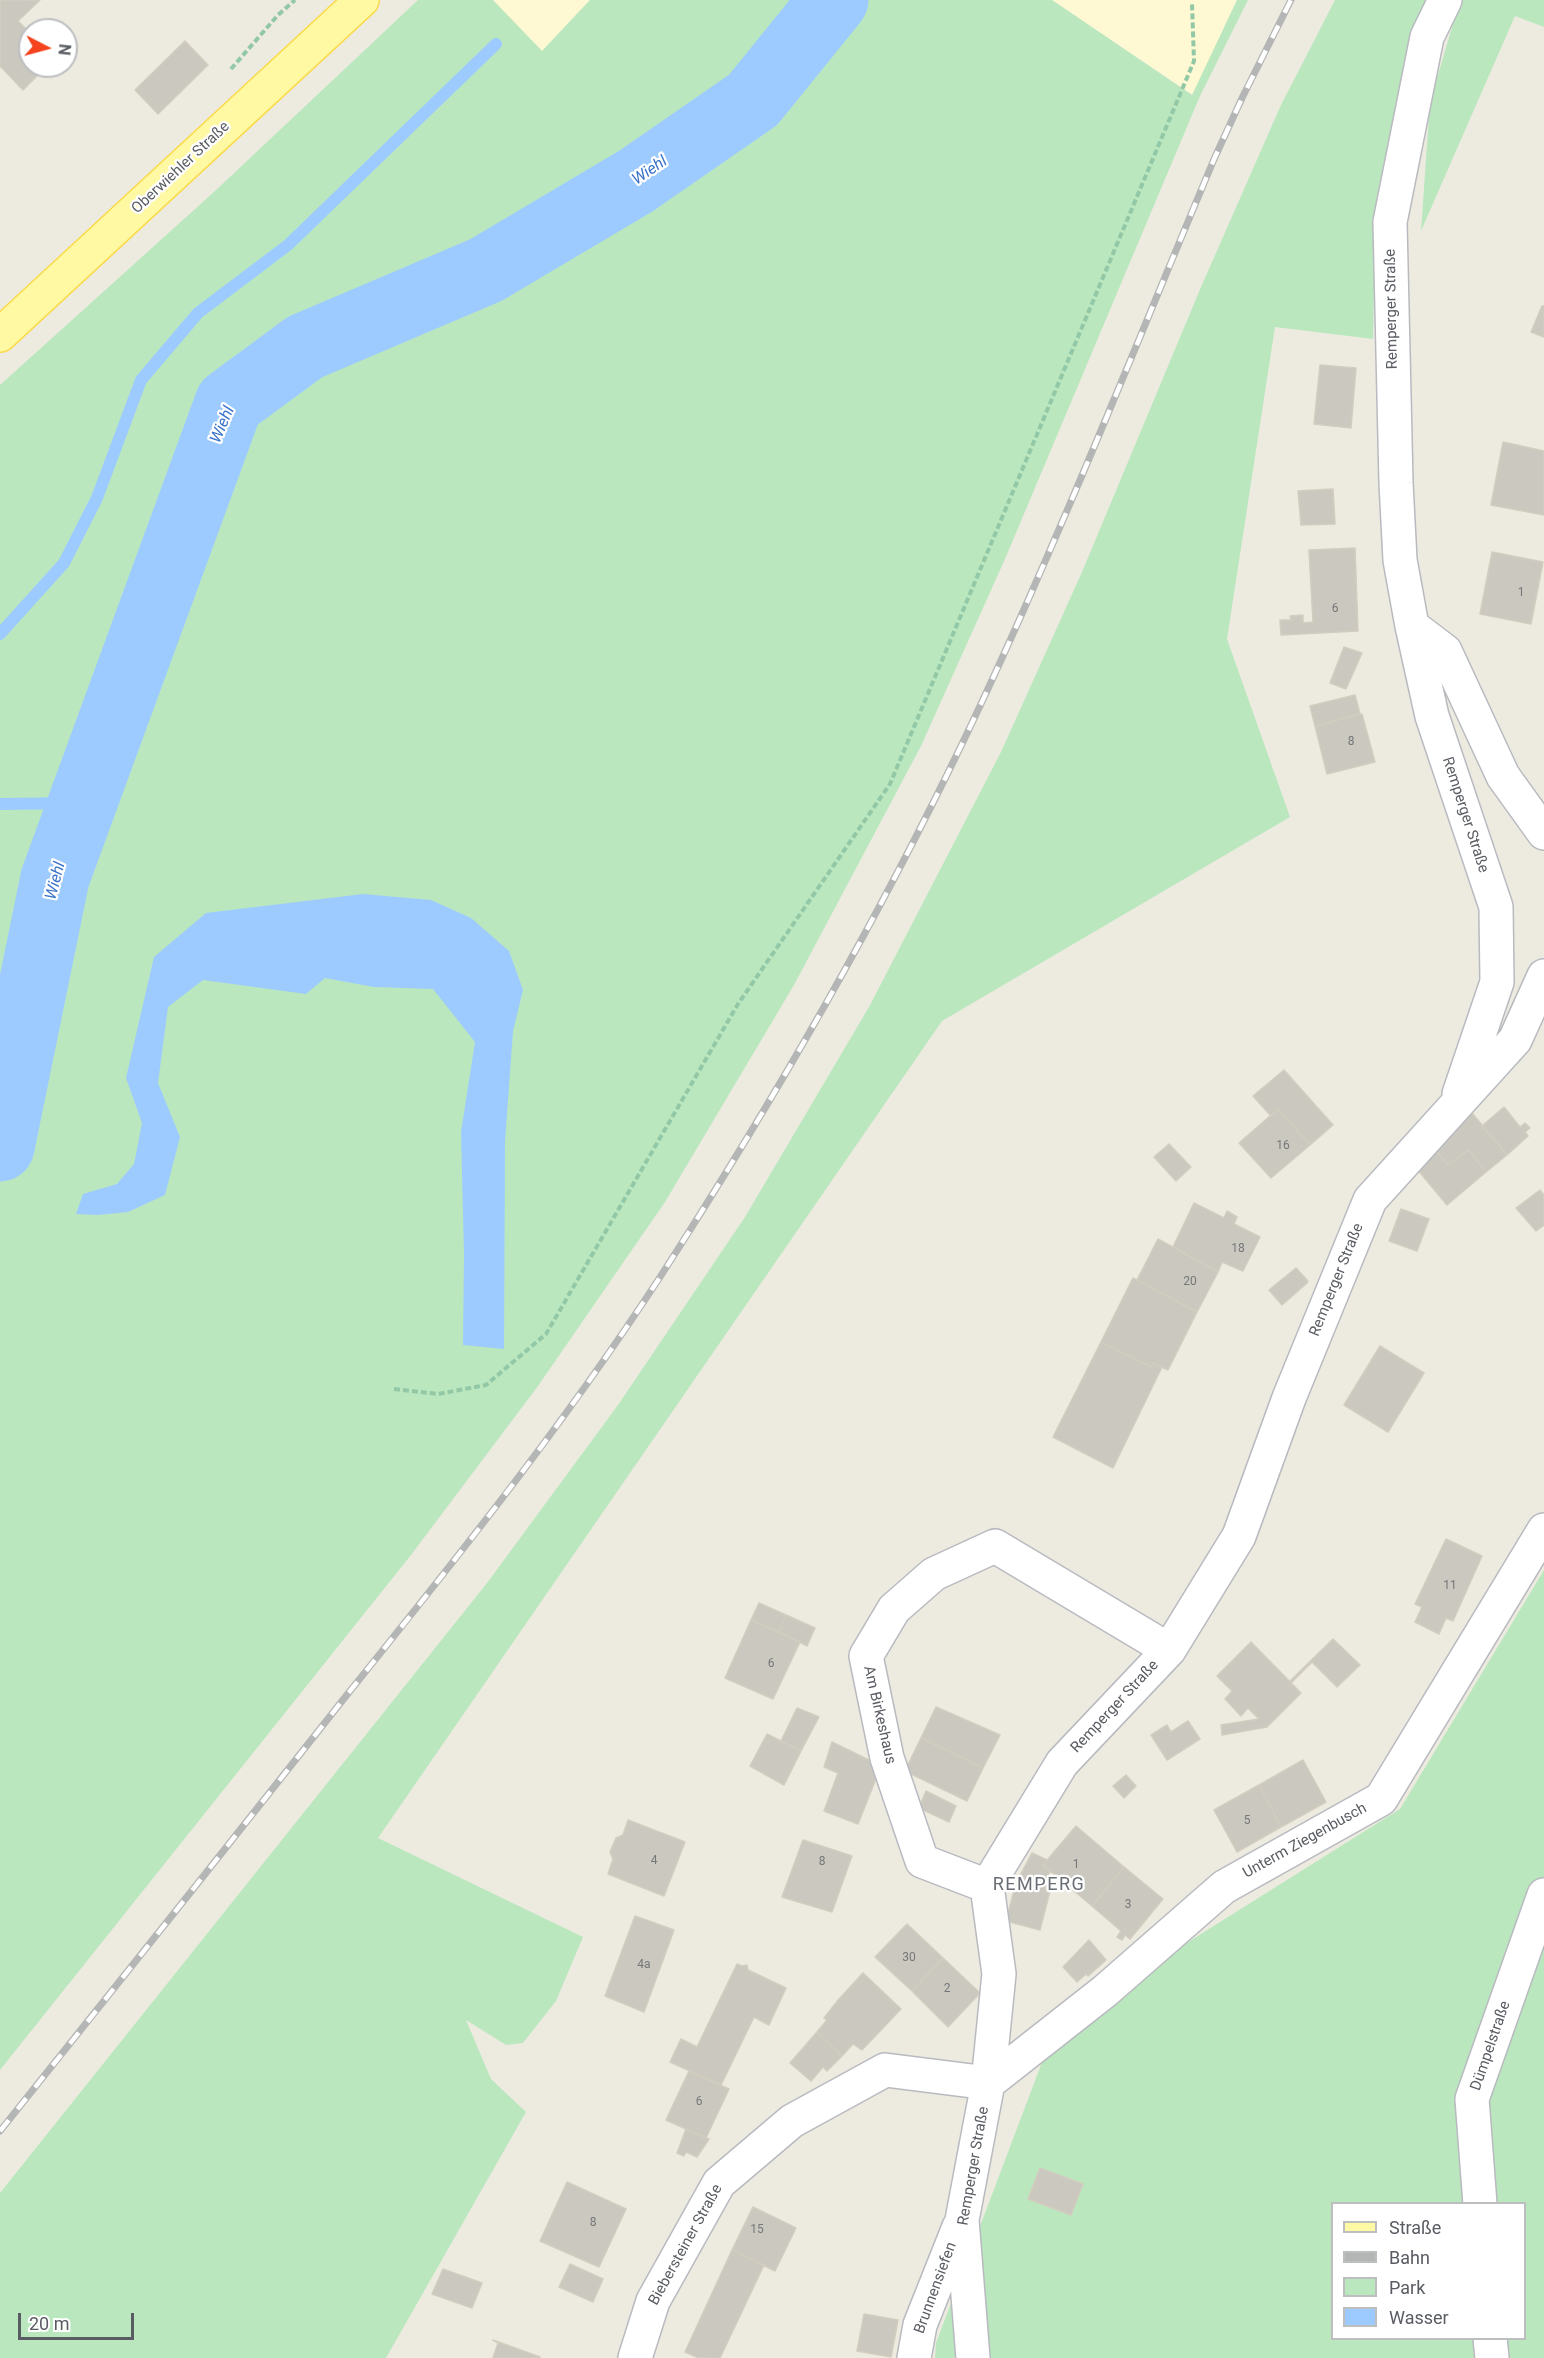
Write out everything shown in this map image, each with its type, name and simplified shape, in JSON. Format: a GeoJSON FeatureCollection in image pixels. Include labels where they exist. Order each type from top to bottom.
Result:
{"type":"FeatureCollection","features":[{"type":"Feature","properties":{"kind":"main road","name":"Oberwiehler Straße"},"geometry":{"type":"LineString","coordinates":[[0,334],[362,0]]}},
{"type":"Feature","properties":{"kind":"street","name":"Remperger Straße"},"geometry":{"type":"LineString","coordinates":[[1445,0],[1427,37],[1390,222],[1400,560],[1432,716],[1496,907],[1497,982],[1454,1108]]}},
{"type":"Feature","properties":{"kind":"street"},"geometry":{"type":"LineString","coordinates":[[1412,626],[1445,651],[1503,776],[1544,833]]}},
{"type":"Feature","properties":{"kind":"street","name":"Remperger Straße"},"geometry":{"type":"LineString","coordinates":[[973,2358],[962,2220],[988,2083],[999,1974],[987,1886],[1062,1763],[1169,1650],[1239,1536],[1289,1398],[1370,1200],[1515,1040],[1544,976]]}},
{"type":"Feature","properties":{"kind":"street","name":"Unterm Ziegenbusch"},"geometry":{"type":"LineString","coordinates":[[988,2083],[1105,1991],[1224,1887],[1381,1798],[1544,1530]]}},
{"type":"Feature","properties":{"kind":"street","name":"Am Birkeshaus"},"geometry":{"type":"LineString","coordinates":[[987,1886],[922,1860],[891,1768],[866,1656],[894,1609],[934,1574],[995,1546],[1169,1650]]}},
{"type":"Feature","properties":{"kind":"street","name":"Dümpelstraße"},"geometry":{"type":"LineString","coordinates":[[1480,2202],[1472,2099],[1544,1895]]}},
{"type":"Feature","properties":{"kind":"street","name":"Biebersteiner Straße"},"geometry":{"type":"LineString","coordinates":[[635,2358],[653,2301],[719,2183],[792,2121],[885,2070],[988,2083]]}},
{"type":"Feature","properties":{"kind":"street","name":"Brunnensiefen"},"geometry":{"type":"LineString","coordinates":[[914,2358],[920,2325],[962,2220]]}},
{"type":"Feature","properties":{"kind":"street"},"geometry":{"type":"LineString","coordinates":[[1491,2340],[1492,2358]]}},
{"type":"Feature","properties":{"kind":"path"},"geometry":{"type":"LineString","coordinates":[[394,1389],[438,1394],[486,1385],[546,1334],[738,1004],[890,784],[1194,61],[1192,3]]}},
{"type":"Feature","properties":{"kind":"shaded area"},"geometry":{"type":"Polygon","coordinates":[[[493,0],[590,0],[542,51],[493,0]]]}},
{"type":"Feature","properties":{"kind":"shaded area"},"geometry":{"type":"Polygon","coordinates":[[[1052,0],[1237,0],[1193,95],[1052,0]]]}},
{"type":"Feature","properties":{"kind":"green space"},"geometry":{"type":"Polygon","coordinates":[[[418,0],[493,0],[542,51],[590,0],[1052,0],[1192,95],[1237,0],[1248,0],[1200,96],[1005,559],[921,746],[794,985],[665,1202],[538,1386],[411,1555],[0,2070],[0,385],[215,191],[418,0]]]}},
{"type":"Feature","properties":{"kind":"green space"},"geometry":{"type":"Polygon","coordinates":[[[1335,0],[1431,0],[1400,85],[1376,201],[1373,339],[1275,327],[1227,639],[1290,817],[942,1021],[378,1838],[583,1937],[556,2001],[523,2043],[506,2045],[466,2020],[491,2079],[526,2112],[386,2358],[0,2358],[0,2193],[487,1583],[618,1405],[745,1217],[869,1007],[1001,752],[1082,572],[1201,287],[1281,105],[1335,0]]]}},
{"type":"Feature","properties":{"kind":"green space"},"geometry":{"type":"Polygon","coordinates":[[[1463,0],[1544,0],[1544,27],[1515,16],[1421,231],[1430,102],[1455,17],[1463,0]]]}},
{"type":"Feature","properties":{"kind":"green space"},"geometry":{"type":"Polygon","coordinates":[[[1544,1570],[1544,2358],[935,2358],[936,2343],[1056,2025],[1400,1809],[1544,1570]]]}},
{"type":"Feature","properties":{"kind":"water"},"geometry":{"type":"Polygon","coordinates":[[[363,894],[431,900],[471,918],[509,951],[523,990],[513,1031],[505,1141],[504,1349],[463,1345],[464,1254],[461,1132],[475,1042],[433,989],[374,987],[325,978],[306,994],[203,980],[168,1007],[158,1083],[180,1137],[165,1195],[128,1212],[98,1215],[76,1214],[83,1194],[117,1184],[134,1164],[142,1123],[126,1078],[154,957],[206,913],[363,894]]]}},
{"type":"Feature","properties":{"kind":"building"},"geometry":{"type":"Polygon","coordinates":[[[0,0],[40,0],[21,18],[18,18],[18,78],[35,78],[23,90],[0,66],[0,0]]]}},
{"type":"Feature","properties":{"kind":"building"},"geometry":{"type":"Polygon","coordinates":[[[185,41],[208,65],[158,114],[135,90],[185,41]]]}},
{"type":"Feature","properties":{"kind":"building"},"geometry":{"type":"Polygon","coordinates":[[[1544,306],[1544,337],[1531,332],[1544,306]]]}},
{"type":"Feature","properties":{"kind":"building"},"geometry":{"type":"Polygon","coordinates":[[[1320,365],[1356,368],[1351,428],[1314,424],[1320,365]]]}},
{"type":"Feature","properties":{"kind":"building"},"geometry":{"type":"Polygon","coordinates":[[[1503,442],[1544,451],[1544,515],[1491,505],[1503,442]]]}},
{"type":"Feature","properties":{"kind":"building"},"geometry":{"type":"Polygon","coordinates":[[[1333,489],[1335,524],[1301,525],[1298,491],[1333,489]]]}},
{"type":"Feature","properties":{"kind":"building"},"geometry":{"type":"Polygon","coordinates":[[[1355,548],[1358,631],[1281,635],[1280,620],[1291,620],[1290,616],[1303,615],[1303,623],[1313,622],[1309,550],[1355,548]]]}},
{"type":"Feature","properties":{"kind":"building"},"geometry":{"type":"Polygon","coordinates":[[[1492,552],[1543,562],[1531,624],[1480,614],[1492,552]]]}},
{"type":"Feature","properties":{"kind":"building"},"geometry":{"type":"Polygon","coordinates":[[[1344,647],[1362,653],[1346,689],[1330,683],[1344,647]]]}},
{"type":"Feature","properties":{"kind":"building"},"geometry":{"type":"Polygon","coordinates":[[[1355,695],[1360,714],[1315,726],[1310,706],[1355,695]]]}},
{"type":"Feature","properties":{"kind":"building"},"geometry":{"type":"Polygon","coordinates":[[[1362,714],[1375,762],[1327,774],[1315,726],[1362,714]]]}},
{"type":"Feature","properties":{"kind":"building"},"geometry":{"type":"Polygon","coordinates":[[[1284,1070],[1333,1125],[1310,1145],[1278,1109],[1271,1116],[1253,1096],[1284,1070]]]}},
{"type":"Feature","properties":{"kind":"building"},"geometry":{"type":"Polygon","coordinates":[[[1504,1107],[1520,1127],[1525,1123],[1530,1128],[1525,1132],[1528,1136],[1507,1155],[1482,1126],[1504,1107]]]}},
{"type":"Feature","properties":{"kind":"building"},"geometry":{"type":"Polygon","coordinates":[[[1278,1109],[1310,1145],[1271,1178],[1239,1143],[1278,1109]]]}},
{"type":"Feature","properties":{"kind":"building"},"geometry":{"type":"Polygon","coordinates":[[[1472,1113],[1507,1155],[1486,1172],[1469,1150],[1448,1165],[1432,1146],[1472,1113]]]}},
{"type":"Feature","properties":{"kind":"building"},"geometry":{"type":"Polygon","coordinates":[[[1169,1144],[1191,1167],[1176,1181],[1154,1157],[1169,1144]]]}},
{"type":"Feature","properties":{"kind":"building"},"geometry":{"type":"Polygon","coordinates":[[[1432,1146],[1448,1165],[1469,1150],[1486,1172],[1447,1205],[1412,1163],[1432,1146]]]}},
{"type":"Feature","properties":{"kind":"building"},"geometry":{"type":"Polygon","coordinates":[[[1540,1190],[1544,1195],[1544,1225],[1536,1231],[1516,1208],[1540,1190]]]}},
{"type":"Feature","properties":{"kind":"building"},"geometry":{"type":"Polygon","coordinates":[[[1194,1203],[1224,1218],[1227,1211],[1237,1217],[1234,1224],[1260,1237],[1243,1271],[1222,1262],[1218,1272],[1173,1247],[1194,1203]]]}},
{"type":"Feature","properties":{"kind":"building"},"geometry":{"type":"Polygon","coordinates":[[[1401,1209],[1429,1219],[1417,1251],[1389,1241],[1401,1209]]]}},
{"type":"Feature","properties":{"kind":"building"},"geometry":{"type":"Polygon","coordinates":[[[1158,1239],[1218,1272],[1197,1312],[1137,1280],[1158,1239]]]}},
{"type":"Feature","properties":{"kind":"building"},"geometry":{"type":"Polygon","coordinates":[[[1296,1268],[1308,1281],[1282,1305],[1269,1290],[1296,1268]]]}},
{"type":"Feature","properties":{"kind":"building"},"geometry":{"type":"Polygon","coordinates":[[[1133,1278],[1197,1312],[1168,1370],[1153,1363],[1152,1367],[1101,1342],[1133,1278]]]}},
{"type":"Feature","properties":{"kind":"building"},"geometry":{"type":"Polygon","coordinates":[[[1101,1342],[1152,1367],[1153,1363],[1162,1367],[1113,1468],[1053,1437],[1101,1342]]]}},
{"type":"Feature","properties":{"kind":"building"},"geometry":{"type":"Polygon","coordinates":[[[1380,1346],[1424,1373],[1388,1432],[1344,1405],[1380,1346]]]}},
{"type":"Feature","properties":{"kind":"building"},"geometry":{"type":"Polygon","coordinates":[[[1446,1539],[1482,1556],[1453,1621],[1446,1618],[1439,1634],[1415,1622],[1422,1607],[1415,1604],[1446,1539]]]}},
{"type":"Feature","properties":{"kind":"building"},"geometry":{"type":"Polygon","coordinates":[[[759,1603],[786,1615],[779,1632],[751,1620],[759,1603]]]}},
{"type":"Feature","properties":{"kind":"building"},"geometry":{"type":"Polygon","coordinates":[[[786,1615],[815,1628],[807,1646],[779,1632],[786,1615]]]}},
{"type":"Feature","properties":{"kind":"building"},"geometry":{"type":"Polygon","coordinates":[[[751,1620],[800,1642],[773,1699],[725,1678],[751,1620]]]}},
{"type":"Feature","properties":{"kind":"building"},"geometry":{"type":"Polygon","coordinates":[[[1333,1639],[1360,1665],[1337,1687],[1312,1662],[1291,1683],[1290,1681],[1333,1639]]]}},
{"type":"Feature","properties":{"kind":"building"},"geometry":{"type":"Polygon","coordinates":[[[1251,1642],[1301,1693],[1267,1727],[1222,1735],[1221,1725],[1259,1719],[1248,1708],[1241,1716],[1225,1699],[1232,1691],[1217,1676],[1251,1642]]]}},
{"type":"Feature","properties":{"kind":"building"},"geometry":{"type":"Polygon","coordinates":[[[936,1707],[1000,1735],[983,1768],[921,1738],[936,1707]]]}},
{"type":"Feature","properties":{"kind":"building"},"geometry":{"type":"Polygon","coordinates":[[[797,1708],[819,1717],[801,1751],[781,1741],[797,1708]]]}},
{"type":"Feature","properties":{"kind":"building"},"geometry":{"type":"Polygon","coordinates":[[[1188,1721],[1200,1739],[1167,1760],[1151,1735],[1167,1725],[1171,1732],[1188,1721]]]}},
{"type":"Feature","properties":{"kind":"building"},"geometry":{"type":"Polygon","coordinates":[[[767,1734],[801,1751],[784,1785],[750,1766],[767,1734]]]}},
{"type":"Feature","properties":{"kind":"building"},"geometry":{"type":"Polygon","coordinates":[[[921,1738],[983,1768],[967,1801],[905,1771],[921,1738]]]}},
{"type":"Feature","properties":{"kind":"building"},"geometry":{"type":"Polygon","coordinates":[[[832,1742],[881,1766],[858,1824],[824,1811],[838,1773],[824,1767],[832,1742]]]}},
{"type":"Feature","properties":{"kind":"building"},"geometry":{"type":"Polygon","coordinates":[[[1303,1760],[1326,1802],[1281,1827],[1259,1785],[1303,1760]]]}},
{"type":"Feature","properties":{"kind":"building"},"geometry":{"type":"Polygon","coordinates":[[[1126,1775],[1136,1786],[1124,1798],[1113,1786],[1126,1775]]]}},
{"type":"Feature","properties":{"kind":"building"},"geometry":{"type":"Polygon","coordinates":[[[1259,1785],[1281,1827],[1237,1852],[1214,1810],[1259,1785]]]}},
{"type":"Feature","properties":{"kind":"building"},"geometry":{"type":"Polygon","coordinates":[[[926,1791],[956,1806],[949,1822],[919,1808],[926,1791]]]}},
{"type":"Feature","properties":{"kind":"building"},"geometry":{"type":"Polygon","coordinates":[[[628,1820],[685,1842],[664,1896],[608,1874],[613,1859],[610,1852],[616,1838],[623,1835],[628,1820]]]}},
{"type":"Feature","properties":{"kind":"building"},"geometry":{"type":"Polygon","coordinates":[[[1076,1826],[1124,1867],[1092,1906],[1043,1865],[1076,1826]]]}},
{"type":"Feature","properties":{"kind":"building"},"geometry":{"type":"Polygon","coordinates":[[[803,1840],[852,1856],[832,1912],[782,1897],[803,1840]]]}},
{"type":"Feature","properties":{"kind":"building"},"geometry":{"type":"Polygon","coordinates":[[[1032,1853],[1047,1860],[1043,1865],[1050,1871],[1045,1890],[1050,1891],[1040,1930],[1006,1921],[1016,1883],[1032,1853]]]}},
{"type":"Feature","properties":{"kind":"building"},"geometry":{"type":"Polygon","coordinates":[[[1124,1867],[1163,1899],[1130,1939],[1125,1935],[1122,1940],[1117,1937],[1121,1931],[1092,1906],[1124,1867]]]}},
{"type":"Feature","properties":{"kind":"building"},"geometry":{"type":"Polygon","coordinates":[[[635,1916],[674,1930],[644,2012],[605,1996],[635,1916]]]}},
{"type":"Feature","properties":{"kind":"building"},"geometry":{"type":"Polygon","coordinates":[[[907,1924],[943,1958],[912,1991],[875,1957],[907,1924]]]}},
{"type":"Feature","properties":{"kind":"building"},"geometry":{"type":"Polygon","coordinates":[[[1089,1940],[1106,1960],[1088,1976],[1086,1974],[1077,1982],[1063,1967],[1089,1940]]]}},
{"type":"Feature","properties":{"kind":"building"},"geometry":{"type":"Polygon","coordinates":[[[943,1958],[980,1993],[948,2027],[912,1991],[943,1958]]]}},
{"type":"Feature","properties":{"kind":"building"},"geometry":{"type":"Polygon","coordinates":[[[737,1964],[747,1965],[748,1970],[786,1988],[769,2025],[754,2017],[721,2085],[670,2062],[681,2039],[697,2047],[737,1964]]]}},
{"type":"Feature","properties":{"kind":"building"},"geometry":{"type":"Polygon","coordinates":[[[863,1973],[901,2009],[862,2050],[853,2044],[842,2056],[817,2032],[827,2020],[824,2018],[863,1973]]]}},
{"type":"Feature","properties":{"kind":"building"},"geometry":{"type":"Polygon","coordinates":[[[817,2032],[842,2056],[827,2071],[823,2067],[811,2081],[790,2063],[817,2032]]]}},
{"type":"Feature","properties":{"kind":"building"},"geometry":{"type":"Polygon","coordinates":[[[689,2071],[729,2089],[706,2138],[666,2120],[689,2071]]]}},
{"type":"Feature","properties":{"kind":"building"},"geometry":{"type":"Polygon","coordinates":[[[686,2129],[709,2139],[697,2157],[686,2152],[684,2156],[677,2153],[686,2129]]]}},
{"type":"Feature","properties":{"kind":"building"},"geometry":{"type":"Polygon","coordinates":[[[1040,2168],[1083,2184],[1071,2215],[1028,2199],[1040,2168]]]}},
{"type":"Feature","properties":{"kind":"building"},"geometry":{"type":"Polygon","coordinates":[[[567,2182],[626,2209],[599,2267],[540,2241],[567,2182]]]}},
{"type":"Feature","properties":{"kind":"building"},"geometry":{"type":"Polygon","coordinates":[[[753,2207],[796,2228],[775,2271],[732,2250],[753,2207]]]}},
{"type":"Feature","properties":{"kind":"building"},"geometry":{"type":"Polygon","coordinates":[[[732,2250],[764,2265],[720,2358],[699,2358],[685,2352],[732,2250]]]}},
{"type":"Feature","properties":{"kind":"building"},"geometry":{"type":"Polygon","coordinates":[[[570,2264],[603,2279],[593,2302],[559,2287],[570,2264]]]}},
{"type":"Feature","properties":{"kind":"building"},"geometry":{"type":"Polygon","coordinates":[[[443,2269],[482,2283],[472,2308],[432,2294],[443,2269]]]}},
{"type":"Feature","properties":{"kind":"building"},"geometry":{"type":"Polygon","coordinates":[[[864,2314],[898,2320],[891,2357],[857,2351],[864,2314]]]}},
{"type":"Feature","properties":{"kind":"building"},"geometry":{"type":"Polygon","coordinates":[[[493,2340],[540,2357],[493,2358],[498,2343],[493,2340]]]}},
{"type":"Feature","properties":{"kind":"waterway","name":"Wiehl"},"geometry":{"type":"LineString","coordinates":[[0,1147],[55,878],[229,403],[305,347],[486,270],[636,181],[753,100],[834,0]]}},
{"type":"Feature","properties":{"kind":"waterway"},"geometry":{"type":"LineString","coordinates":[[0,634],[64,563],[97,498],[141,380],[198,313],[288,245],[496,44]]}},
{"type":"Feature","properties":{"kind":"waterway"},"geometry":{"type":"LineString","coordinates":[[0,804],[83,803]]}},
{"type":"Feature","properties":{"kind":"railway"},"geometry":{"type":"LineString","coordinates":[[0,2131],[520,1474],[602,1363],[640,1307],[760,1117],[875,915],[980,706],[1071,501],[1215,157],[1291,0]]}},
{"type":"Feature","properties":{"kind":"district","name":"REMPERG"},"geometry":{"type":"Point","coordinates":[1039,1885]}}]}
